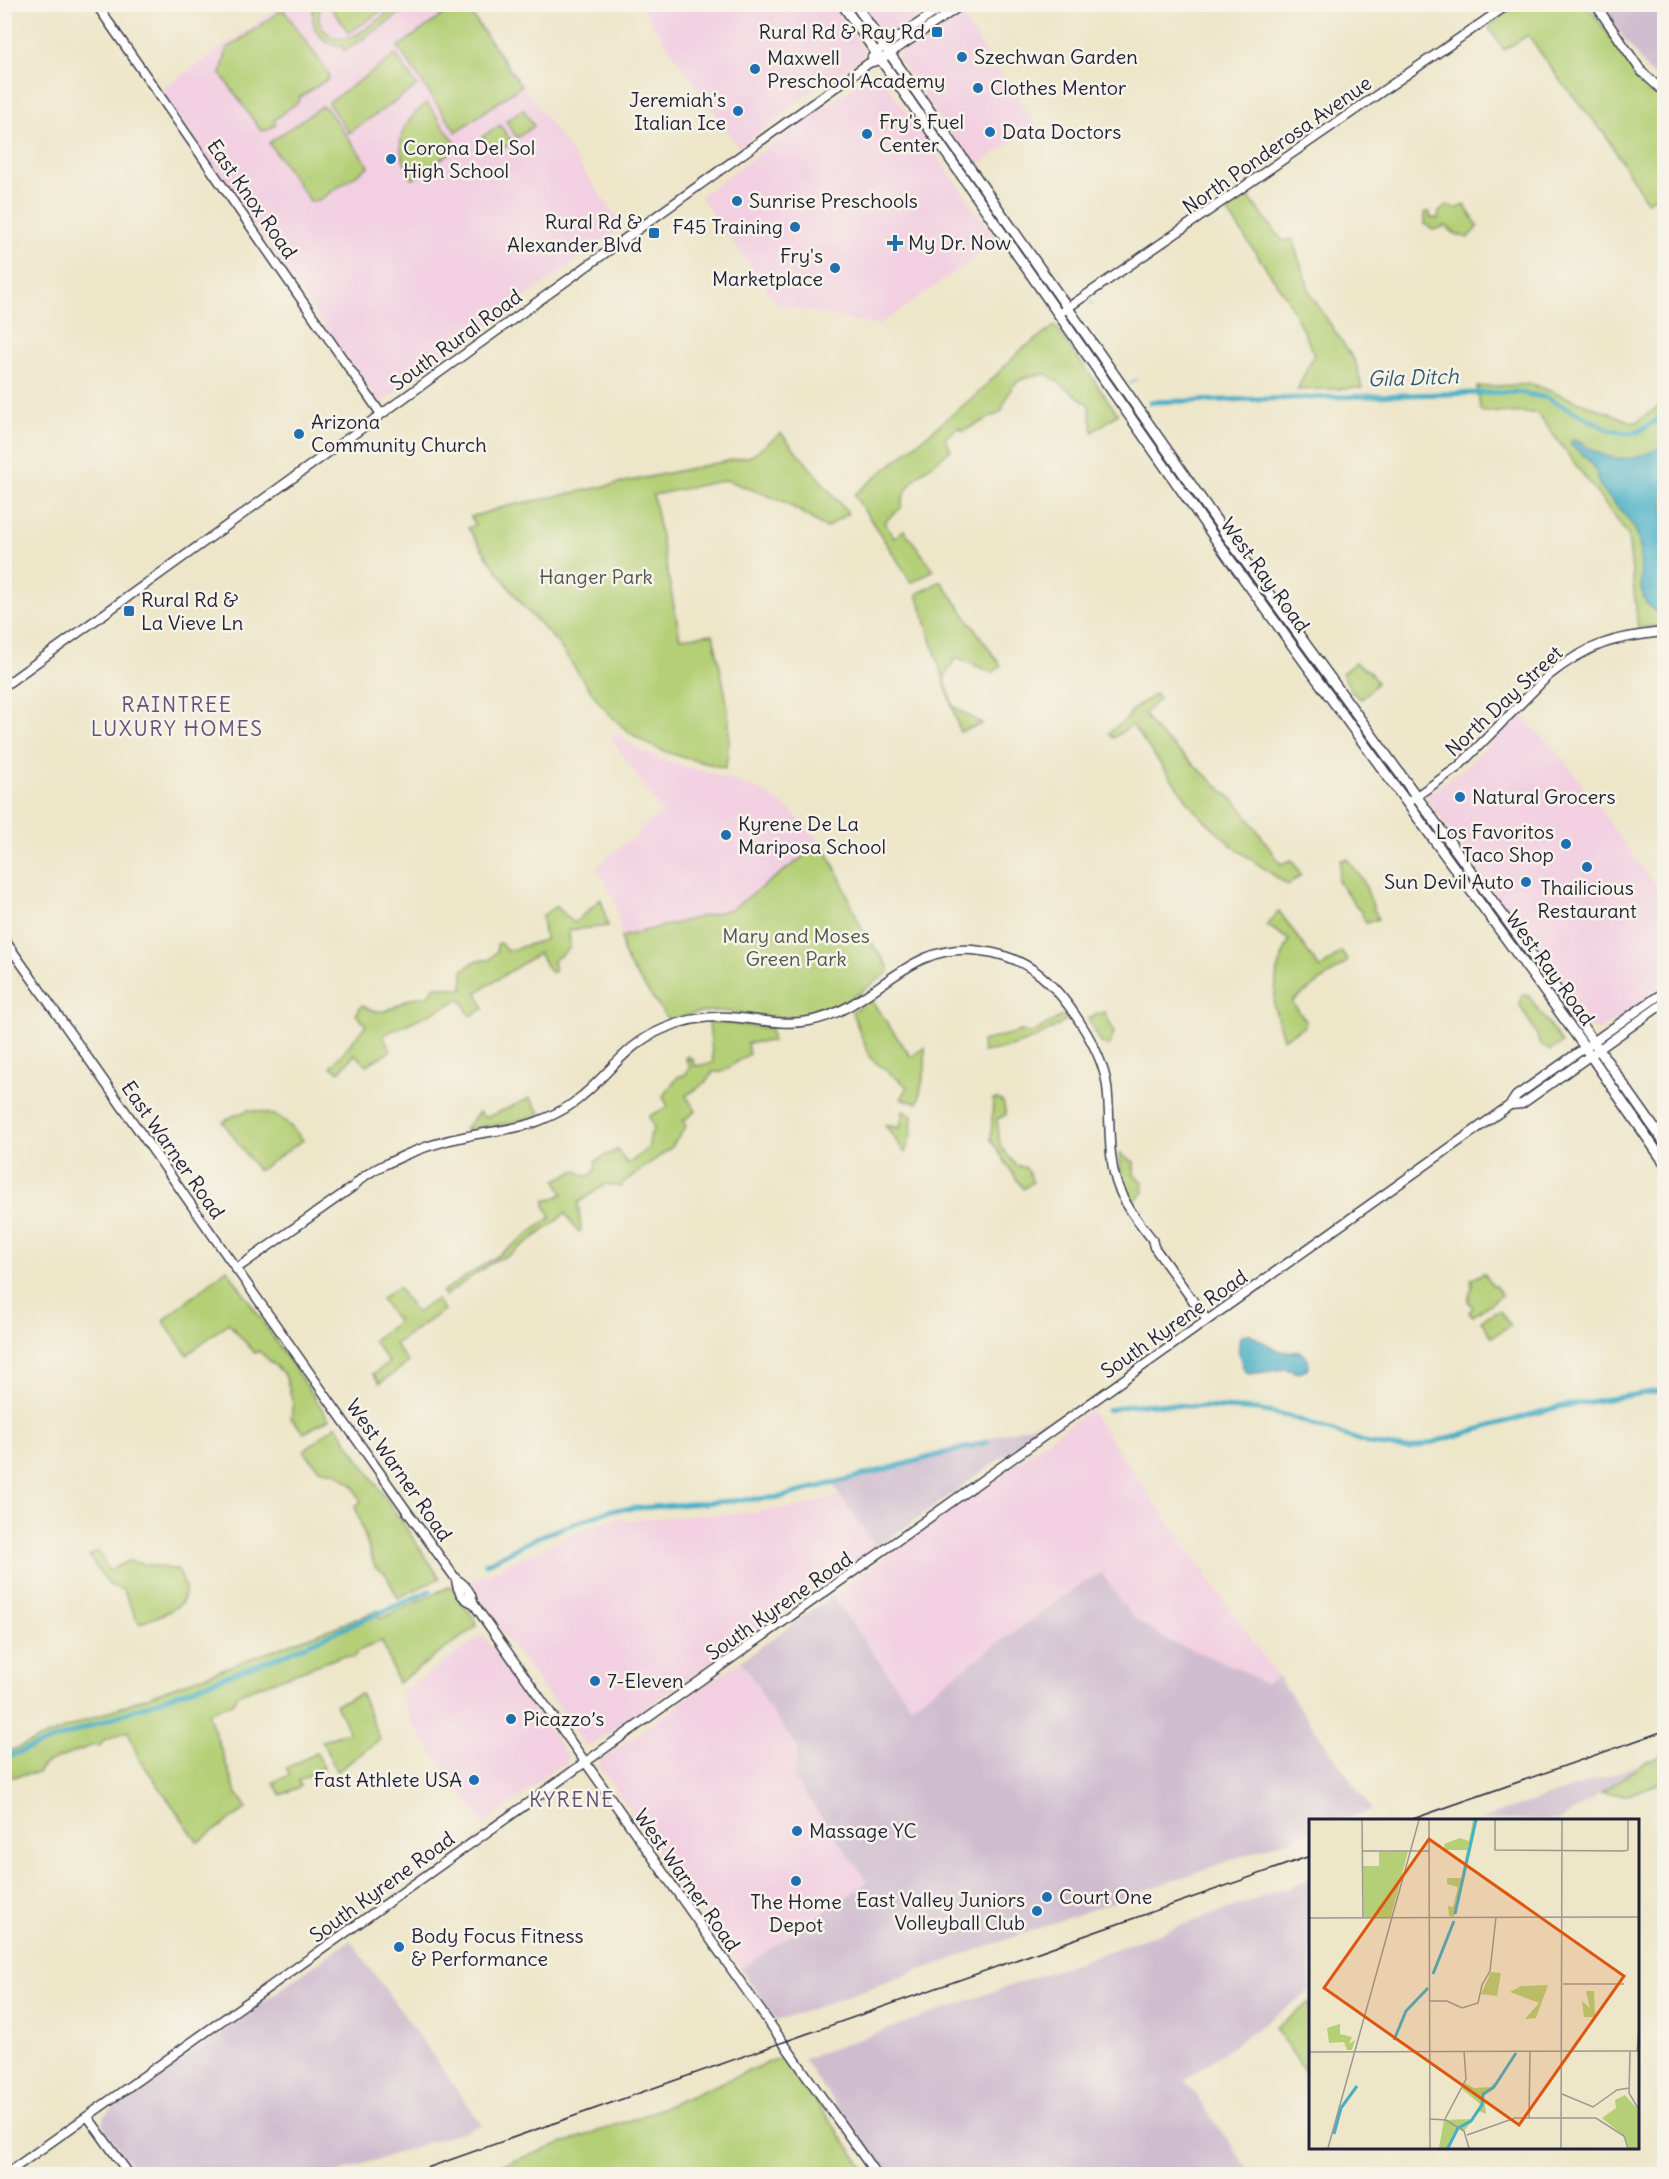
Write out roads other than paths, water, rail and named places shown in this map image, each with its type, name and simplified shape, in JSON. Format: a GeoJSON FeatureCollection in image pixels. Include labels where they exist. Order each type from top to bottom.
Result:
{"type":"FeatureCollection","features":[{"type":"Feature","properties":{"kind":"main road","name":"East Knox Road"},"geometry":{"type":"LineString","coordinates":[[96,4],[381,414]]}},
{"type":"Feature","properties":{"kind":"main road","name":"West Ray Road"},"geometry":{"type":"LineString","coordinates":[[842,4],[882,54],[1238,550],[1597,1044],[1665,1142]]}},
{"type":"Feature","properties":{"kind":"main road","name":"West Ray Road"},"geometry":{"type":"LineString","coordinates":[[855,4],[882,54],[1228,557],[1665,1162]]}},
{"type":"Feature","properties":{"kind":"main road"},"geometry":{"type":"LineString","coordinates":[[882,54],[947,4]]}},
{"type":"Feature","properties":{"kind":"main road"},"geometry":{"type":"LineString","coordinates":[[882,54],[963,4]]}},
{"type":"Feature","properties":{"kind":"main road","name":"North Ponderosa Avenue"},"geometry":{"type":"LineString","coordinates":[[1065,310],[1509,4]]}},
{"type":"Feature","properties":{"kind":"main road"},"geometry":{"type":"LineString","coordinates":[[1595,4],[1642,72],[1665,92]]}},
{"type":"Feature","properties":{"kind":"main road","name":"South Rural Road"},"geometry":{"type":"LineString","coordinates":[[4,686],[882,54]]}},
{"type":"Feature","properties":{"kind":"main road","name":"North Day Street"},"geometry":{"type":"LineString","coordinates":[[1407,802],[1458,767],[1548,676],[1564,663],[1581,652],[1606,641],[1665,632]]}},
{"type":"Feature","properties":{"kind":"main road","name":"East Warner Road"},"geometry":{"type":"LineString","coordinates":[[4,939],[315,1380]]}},
{"type":"Feature","properties":{"kind":"main road"},"geometry":{"type":"LineString","coordinates":[[235,1267],[354,1186],[359,1180],[393,1160],[437,1143],[526,1125],[555,1114],[582,1097],[628,1050],[652,1034],[672,1025],[712,1017],[784,1023],[817,1019],[849,1007],[914,962],[946,951],[980,950],[1022,963],[1041,976],[1056,991],[1086,1033],[1097,1052],[1107,1084],[1110,1148],[1116,1181],[1123,1199],[1152,1239],[1154,1246],[1209,1319]]}},
{"type":"Feature","properties":{"kind":"main road"},"geometry":{"type":"LineString","coordinates":[[1597,1044],[1665,992]]}},
{"type":"Feature","properties":{"kind":"main road"},"geometry":{"type":"LineString","coordinates":[[1597,1044],[1665,1003]]}},
{"type":"Feature","properties":{"kind":"main road","name":"South Kyrene Road"},"geometry":{"type":"LineString","coordinates":[[6,2175],[1510,1105],[1516,1096],[1597,1044]]}},
{"type":"Feature","properties":{"kind":"main road","name":"West Warner Road"},"geometry":{"type":"LineString","coordinates":[[315,1380],[456,1579],[457,1587],[466,1601],[472,1604],[585,1762],[876,2175]]}},
{"type":"Feature","properties":{"kind":"main road"},"geometry":{"type":"LineString","coordinates":[[88,2116],[129,2175]]}},
{"type":"Feature","properties":{"kind":"water"},"geometry":{"type":"Polygon","coordinates":[[[1573,439],[1603,455],[1621,459],[1639,457],[1664,444],[1664,615],[1646,602],[1642,592],[1640,545],[1634,527],[1600,486],[1592,464],[1571,445],[1573,439]]]}},
{"type":"Feature","properties":{"kind":"water"},"geometry":{"type":"Polygon","coordinates":[[[1248,1333],[1278,1350],[1304,1354],[1309,1368],[1299,1373],[1286,1369],[1246,1373],[1239,1346],[1240,1337],[1248,1333]]]}},
{"type":"Feature","properties":{"kind":"waterway"},"geometry":{"type":"LineString","coordinates":[[871,76],[875,82]]}},
{"type":"Feature","properties":{"kind":"waterway"},"geometry":{"type":"LineString","coordinates":[[1090,301],[1093,305]]}},
{"type":"Feature","properties":{"kind":"waterway"},"geometry":{"type":"LineString","coordinates":[[1130,384],[1136,379]]}},
{"type":"Feature","properties":{"kind":"waterway","name":"Gila Ditch"},"geometry":{"type":"LineString","coordinates":[[1150,402],[1516,392],[1547,398],[1608,429],[1625,433],[1638,432],[1664,416]]}},
{"type":"Feature","properties":{"kind":"waterway"},"geometry":{"type":"LineString","coordinates":[[1108,1410],[1132,1405],[1154,1404],[1258,1410],[1288,1416],[1370,1444],[1409,1449],[1558,1407],[1664,1390]]}},
{"type":"Feature","properties":{"kind":"waterway"},"geometry":{"type":"LineString","coordinates":[[486,1564],[538,1537],[611,1510],[781,1497],[988,1442]]}},
{"type":"Feature","properties":{"kind":"waterway"},"geometry":{"type":"LineString","coordinates":[[4,1758],[288,1653],[430,1591]]}},
{"type":"Feature","properties":{"kind":"railway"},"geometry":{"type":"LineString","coordinates":[[1413,1819],[1664,1731]]}},
{"type":"Feature","properties":{"kind":"railway"},"geometry":{"type":"LineString","coordinates":[[410,2174],[1309,1856]]}},
{"type":"Feature","properties":{"kind":"place","name":"Rural Rd & Ray Rd"},"geometry":{"type":"Point","coordinates":[937,32]}},
{"type":"Feature","properties":{"kind":"place","name":"Szechwan Garden"},"geometry":{"type":"Point","coordinates":[962,57]}},
{"type":"Feature","properties":{"kind":"place","name":"Maxwell Preschool Academy"},"geometry":{"type":"Point","coordinates":[755,69]}},
{"type":"Feature","properties":{"kind":"place","name":"Clothes Mentor"},"geometry":{"type":"Point","coordinates":[978,88]}},
{"type":"Feature","properties":{"kind":"place","name":"Jeremiah's Italian Ice"},"geometry":{"type":"Point","coordinates":[738,111]}},
{"type":"Feature","properties":{"kind":"place","name":"Data Doctors"},"geometry":{"type":"Point","coordinates":[990,132]}},
{"type":"Feature","properties":{"kind":"place","name":"Fry's Fuel Center"},"geometry":{"type":"Point","coordinates":[867,134]}},
{"type":"Feature","properties":{"kind":"place","name":"Corona Del Sol High School"},"geometry":{"type":"Point","coordinates":[391,159]}},
{"type":"Feature","properties":{"kind":"place","name":"Sunrise Preschools"},"geometry":{"type":"Point","coordinates":[737,201]}},
{"type":"Feature","properties":{"kind":"place","name":"F45 Training"},"geometry":{"type":"Point","coordinates":[795,227]}},
{"type":"Feature","properties":{"kind":"place","name":"Rural Rd & Alexander Blvd"},"geometry":{"type":"Point","coordinates":[654,233]}},
{"type":"Feature","properties":{"kind":"place","name":"My Dr. Now"},"geometry":{"type":"Point","coordinates":[895,243]}},
{"type":"Feature","properties":{"kind":"place","name":"Fry's Marketplace"},"geometry":{"type":"Point","coordinates":[835,268]}},
{"type":"Feature","properties":{"kind":"place","name":"Arizona Community Church"},"geometry":{"type":"Point","coordinates":[299,434]}},
{"type":"Feature","properties":{"kind":"place","name":"Rural Rd & La Vieve Ln"},"geometry":{"type":"Point","coordinates":[129,611]}},
{"type":"Feature","properties":{"kind":"place","name":"Natural Grocers"},"geometry":{"type":"Point","coordinates":[1460,797]}},
{"type":"Feature","properties":{"kind":"place","name":"Kyrene De La Mariposa School"},"geometry":{"type":"Point","coordinates":[726,835]}},
{"type":"Feature","properties":{"kind":"place","name":"Los Favoritos Taco Shop"},"geometry":{"type":"Point","coordinates":[1566,844]}},
{"type":"Feature","properties":{"kind":"place","name":"Thailicious Restaurant"},"geometry":{"type":"Point","coordinates":[1587,867]}},
{"type":"Feature","properties":{"kind":"place","name":"Sun Devil Auto"},"geometry":{"type":"Point","coordinates":[1526,882]}},
{"type":"Feature","properties":{"kind":"place","name":"7-Eleven"},"geometry":{"type":"Point","coordinates":[595,1681]}},
{"type":"Feature","properties":{"kind":"place","name":"Picazzo’s"},"geometry":{"type":"Point","coordinates":[511,1719]}},
{"type":"Feature","properties":{"kind":"place","name":"Fast Athlete USA"},"geometry":{"type":"Point","coordinates":[474,1780]}},
{"type":"Feature","properties":{"kind":"place","name":"Massage YC"},"geometry":{"type":"Point","coordinates":[797,1831]}},
{"type":"Feature","properties":{"kind":"place","name":"The Home Depot"},"geometry":{"type":"Point","coordinates":[796,1881]}},
{"type":"Feature","properties":{"kind":"place","name":"Court One"},"geometry":{"type":"Point","coordinates":[1047,1897]}},
{"type":"Feature","properties":{"kind":"place","name":"East Valley Juniors Volleyball Club"},"geometry":{"type":"Point","coordinates":[1037,1911]}},
{"type":"Feature","properties":{"kind":"place","name":"Body Focus Fitness & Performance"},"geometry":{"type":"Point","coordinates":[399,1947]}},
{"type":"Feature","properties":{"kind":"district","name":"RAINTREE LUXURY HOMES"},"geometry":{"type":"Point","coordinates":[177,717]}},
{"type":"Feature","properties":{"kind":"district","name":"KYRENE"},"geometry":{"type":"Point","coordinates":[572,1800]}},
{"type":"Feature","properties":{"kind":"park label","name":"Hanger Park"},"geometry":{"type":"Point","coordinates":[596,577]}},
{"type":"Feature","properties":{"kind":"park label","name":"Mary and Moses Green Park"},"geometry":{"type":"Point","coordinates":[796,948]}}]}
